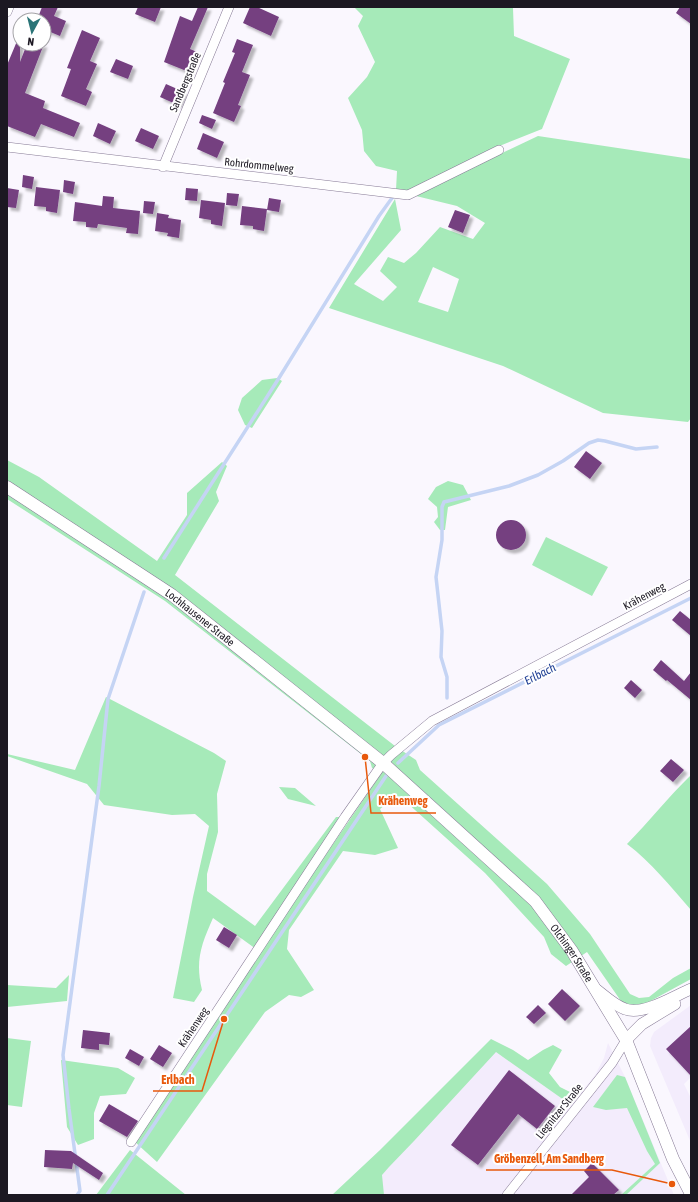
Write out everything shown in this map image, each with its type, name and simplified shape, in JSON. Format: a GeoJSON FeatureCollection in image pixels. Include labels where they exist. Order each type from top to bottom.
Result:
{"type":"FeatureCollection","features":[{"type":"Feature","properties":{"kind":"main road","name":"Lochhausener Straße"},"geometry":{"type":"LineString","coordinates":[[7,487],[172,595],[383,763]]}},
{"type":"Feature","properties":{"kind":"main road","name":"Olchinger Straße"},"geometry":{"type":"LineString","coordinates":[[383,763],[535,900],[572,951],[626,1040],[673,1159],[691,1194]]}},
{"type":"Feature","properties":{"kind":"street"},"geometry":{"type":"LineString","coordinates":[[7,12],[9,7]]}},
{"type":"Feature","properties":{"kind":"street","name":"Sandbergstraße"},"geometry":{"type":"LineString","coordinates":[[163,167],[229,7]]}},
{"type":"Feature","properties":{"kind":"street","name":"Rohrdommelweg"},"geometry":{"type":"LineString","coordinates":[[7,147],[163,167],[272,178],[408,195],[499,150]]}},
{"type":"Feature","properties":{"kind":"street","name":"Krähenweg"},"geometry":{"type":"LineString","coordinates":[[131,1142],[345,817],[390,755],[432,721],[691,584]]}},
{"type":"Feature","properties":{"kind":"street"},"geometry":{"type":"LineString","coordinates":[[594,988],[617,1006],[626,1010],[646,1010],[691,989]]}},
{"type":"Feature","properties":{"kind":"street"},"geometry":{"type":"LineString","coordinates":[[626,1040],[649,1020],[691,994]]}},
{"type":"Feature","properties":{"kind":"street","name":"Liegnitzer Straße"},"geometry":{"type":"LineString","coordinates":[[507,1195],[612,1063],[626,1040]]}},
{"type":"Feature","properties":{"kind":"shaded area"},"geometry":{"type":"Polygon","coordinates":[[[691,1005],[691,1077],[684,1084],[691,1098],[691,1143],[650,1046],[651,1038],[654,1032],[691,1005]]]}},
{"type":"Feature","properties":{"kind":"shaded area"},"geometry":{"type":"Polygon","coordinates":[[[489,1042],[571,1105],[595,1075],[604,1058],[608,1043],[625,1077],[674,1195],[347,1195],[489,1042]]]}},
{"type":"Feature","properties":{"kind":"green space"},"geometry":{"type":"Polygon","coordinates":[[[354,7],[515,7],[513,8],[514,36],[570,59],[542,129],[492,149],[405,192],[396,190],[397,171],[376,166],[364,151],[362,130],[348,98],[367,77],[375,62],[358,26],[363,16],[354,7]]]}},
{"type":"Feature","properties":{"kind":"green space"},"geometry":{"type":"Polygon","coordinates":[[[538,136],[691,159],[691,418],[688,422],[603,413],[503,366],[329,308],[395,199],[401,230],[354,284],[383,301],[397,287],[380,271],[388,257],[404,263],[416,253],[440,227],[473,239],[485,223],[457,206],[416,196],[427,189],[538,136]],[[433,267],[418,302],[448,312],[459,279],[433,267]]]}},
{"type":"Feature","properties":{"kind":"green space"},"geometry":{"type":"Polygon","coordinates":[[[277,378],[282,381],[252,428],[245,425],[238,410],[242,398],[262,380],[277,378]]]}},
{"type":"Feature","properties":{"kind":"green space"},"geometry":{"type":"Polygon","coordinates":[[[7,460],[39,477],[157,561],[187,515],[187,493],[222,462],[227,466],[216,492],[219,501],[175,575],[395,746],[416,760],[420,770],[547,884],[590,934],[630,994],[639,998],[649,997],[673,978],[691,968],[691,979],[645,1004],[623,1004],[587,952],[566,966],[551,954],[544,937],[485,873],[405,801],[389,802],[380,809],[398,848],[375,855],[343,851],[289,930],[287,949],[314,990],[301,997],[289,995],[265,1012],[157,1162],[135,1142],[260,952],[213,918],[200,953],[199,970],[202,990],[194,1002],[173,998],[209,826],[195,814],[172,815],[104,805],[87,784],[7,756],[7,754],[75,770],[106,697],[214,753],[226,761],[217,794],[218,832],[207,874],[207,891],[255,926],[336,817],[345,817],[279,923],[381,774],[372,768],[370,761],[165,601],[7,499],[7,460]]]}},
{"type":"Feature","properties":{"kind":"green space"},"geometry":{"type":"Polygon","coordinates":[[[448,481],[463,485],[471,500],[448,507],[445,530],[440,530],[434,522],[438,517],[437,507],[428,499],[436,487],[448,481]]]}},
{"type":"Feature","properties":{"kind":"green space"},"geometry":{"type":"Polygon","coordinates":[[[546,537],[608,567],[592,596],[532,565],[546,537]]]}},
{"type":"Feature","properties":{"kind":"green space"},"geometry":{"type":"Polygon","coordinates":[[[691,775],[691,910],[653,867],[627,844],[691,775]]]}},
{"type":"Feature","properties":{"kind":"green space"},"geometry":{"type":"Polygon","coordinates":[[[279,787],[295,788],[316,806],[288,799],[279,787]]]}},
{"type":"Feature","properties":{"kind":"green space"},"geometry":{"type":"Polygon","coordinates":[[[69,975],[67,1001],[7,1007],[7,985],[56,988],[69,975]]]}},
{"type":"Feature","properties":{"kind":"green space"},"geometry":{"type":"Polygon","coordinates":[[[7,1038],[31,1041],[22,1107],[7,1105],[7,1038]]]}},
{"type":"Feature","properties":{"kind":"green space"},"geometry":{"type":"Polygon","coordinates":[[[491,1039],[513,1050],[528,1060],[553,1045],[562,1050],[549,1073],[560,1087],[570,1092],[571,1105],[496,1052],[382,1175],[384,1195],[332,1195],[380,1150],[491,1039]]]}},
{"type":"Feature","properties":{"kind":"green space"},"geometry":{"type":"Polygon","coordinates":[[[61,1060],[118,1068],[135,1078],[126,1094],[100,1096],[94,1113],[94,1139],[78,1145],[67,1127],[61,1060]]]}},
{"type":"Feature","properties":{"kind":"green space"},"geometry":{"type":"Polygon","coordinates":[[[617,1075],[625,1077],[660,1163],[626,1195],[621,1195],[655,1164],[647,1151],[627,1108],[606,1110],[593,1107],[617,1075]]]}},
{"type":"Feature","properties":{"kind":"green space"},"geometry":{"type":"Polygon","coordinates":[[[130,1150],[186,1195],[96,1195],[130,1150]]]}},
{"type":"Feature","properties":{"kind":"building"},"geometry":{"type":"Polygon","coordinates":[[[42,7],[58,7],[54,16],[66,21],[60,36],[52,33],[52,12],[40,12],[42,7]]]}},
{"type":"Feature","properties":{"kind":"building"},"geometry":{"type":"Polygon","coordinates":[[[138,7],[161,7],[155,22],[135,14],[138,7]]]}},
{"type":"Feature","properties":{"kind":"building"},"geometry":{"type":"Polygon","coordinates":[[[198,7],[208,7],[190,49],[197,52],[189,72],[164,62],[180,16],[192,21],[198,7]]]}},
{"type":"Feature","properties":{"kind":"building"},"geometry":{"type":"Polygon","coordinates":[[[250,7],[257,7],[279,17],[271,36],[243,23],[250,7]]]}},
{"type":"Feature","properties":{"kind":"building"},"geometry":{"type":"Polygon","coordinates":[[[680,7],[691,7],[691,24],[676,13],[680,7]]]}},
{"type":"Feature","properties":{"kind":"building"},"geometry":{"type":"Polygon","coordinates":[[[82,30],[100,38],[90,61],[97,64],[86,89],[92,92],[86,106],[61,96],[71,69],[67,68],[82,30]]]}},
{"type":"Feature","properties":{"kind":"building"},"geometry":{"type":"Polygon","coordinates":[[[237,39],[253,45],[242,72],[250,75],[238,105],[241,106],[234,122],[213,113],[225,83],[223,82],[235,53],[232,52],[237,39]]]}},
{"type":"Feature","properties":{"kind":"building"},"geometry":{"type":"Polygon","coordinates":[[[12,52],[20,52],[20,62],[24,52],[41,52],[25,93],[45,101],[43,108],[80,123],[74,137],[41,124],[35,137],[7,126],[7,65],[12,52]]]}},
{"type":"Feature","properties":{"kind":"building"},"geometry":{"type":"Polygon","coordinates":[[[116,59],[133,66],[128,79],[110,72],[116,59]]]}},
{"type":"Feature","properties":{"kind":"building"},"geometry":{"type":"Polygon","coordinates":[[[166,84],[184,92],[178,105],[160,97],[166,84]]]}},
{"type":"Feature","properties":{"kind":"building"},"geometry":{"type":"Polygon","coordinates":[[[202,115],[216,120],[212,129],[199,123],[202,115]]]}},
{"type":"Feature","properties":{"kind":"building"},"geometry":{"type":"Polygon","coordinates":[[[98,123],[116,131],[110,144],[93,136],[98,123]]]}},
{"type":"Feature","properties":{"kind":"building"},"geometry":{"type":"Polygon","coordinates":[[[141,128],[159,136],[153,149],[135,141],[141,128]]]}},
{"type":"Feature","properties":{"kind":"building"},"geometry":{"type":"Polygon","coordinates":[[[203,133],[224,142],[217,158],[197,149],[203,133]]]}},
{"type":"Feature","properties":{"kind":"building"},"geometry":{"type":"Polygon","coordinates":[[[23,175],[34,177],[32,189],[22,187],[23,175]]]}},
{"type":"Feature","properties":{"kind":"building"},"geometry":{"type":"Polygon","coordinates":[[[64,180],[75,182],[73,194],[63,192],[64,180]]]}},
{"type":"Feature","properties":{"kind":"building"},"geometry":{"type":"Polygon","coordinates":[[[36,187],[60,190],[57,213],[46,211],[46,207],[34,206],[36,187]]]}},
{"type":"Feature","properties":{"kind":"building"},"geometry":{"type":"Polygon","coordinates":[[[7,188],[19,190],[16,208],[7,207],[7,188]]]}},
{"type":"Feature","properties":{"kind":"building"},"geometry":{"type":"Polygon","coordinates":[[[186,188],[198,189],[197,201],[185,200],[186,188]]]}},
{"type":"Feature","properties":{"kind":"building"},"geometry":{"type":"Polygon","coordinates":[[[227,193],[239,194],[237,206],[226,205],[227,193]]]}},
{"type":"Feature","properties":{"kind":"building"},"geometry":{"type":"Polygon","coordinates":[[[103,196],[114,197],[113,208],[140,211],[138,234],[126,233],[127,228],[98,224],[97,228],[86,227],[86,222],[73,221],[75,202],[102,206],[103,196]]]}},
{"type":"Feature","properties":{"kind":"building"},"geometry":{"type":"Polygon","coordinates":[[[269,198],[281,200],[279,212],[267,210],[269,198]]]}},
{"type":"Feature","properties":{"kind":"building"},"geometry":{"type":"Polygon","coordinates":[[[201,200],[225,203],[222,226],[211,224],[211,220],[199,218],[201,200]]]}},
{"type":"Feature","properties":{"kind":"building"},"geometry":{"type":"Polygon","coordinates":[[[144,201],[155,202],[153,214],[143,213],[144,201]]]}},
{"type":"Feature","properties":{"kind":"building"},"geometry":{"type":"Polygon","coordinates":[[[242,206],[267,209],[264,231],[253,229],[253,226],[240,225],[242,206]]]}},
{"type":"Feature","properties":{"kind":"building"},"geometry":{"type":"Polygon","coordinates":[[[455,210],[470,215],[463,233],[448,227],[455,210]]]}},
{"type":"Feature","properties":{"kind":"building"},"geometry":{"type":"Polygon","coordinates":[[[157,213],[169,215],[168,218],[181,220],[179,238],[167,236],[168,233],[155,231],[157,213]]]}},
{"type":"Feature","properties":{"kind":"building"},"geometry":{"type":"Polygon","coordinates":[[[586,451],[602,463],[590,479],[574,467],[586,451]]]}},
{"type":"Feature","properties":{"kind":"building"},"geometry":{"type":"Polygon","coordinates":[[[511,520],[521,525],[526,535],[521,545],[511,550],[501,545],[496,535],[501,525],[511,520]]]}},
{"type":"Feature","properties":{"kind":"building"},"geometry":{"type":"Polygon","coordinates":[[[680,611],[691,620],[691,636],[672,620],[680,611]]]}},
{"type":"Feature","properties":{"kind":"building"},"geometry":{"type":"Polygon","coordinates":[[[661,660],[684,681],[691,672],[691,700],[653,670],[661,660]]]}},
{"type":"Feature","properties":{"kind":"building"},"geometry":{"type":"Polygon","coordinates":[[[631,680],[642,690],[635,698],[624,688],[631,680]]]}},
{"type":"Feature","properties":{"kind":"building"},"geometry":{"type":"Polygon","coordinates":[[[671,759],[684,770],[673,782],[660,771],[671,759]]]}},
{"type":"Feature","properties":{"kind":"building"},"geometry":{"type":"Polygon","coordinates":[[[224,927],[237,935],[229,948],[216,940],[224,927]]]}},
{"type":"Feature","properties":{"kind":"building"},"geometry":{"type":"Polygon","coordinates":[[[562,989],[580,1006],[565,1021],[548,1004],[562,989]]]}},
{"type":"Feature","properties":{"kind":"building"},"geometry":{"type":"Polygon","coordinates":[[[538,1005],[546,1013],[534,1024],[526,1017],[538,1005]]]}},
{"type":"Feature","properties":{"kind":"building"},"geometry":{"type":"Polygon","coordinates":[[[691,1026],[691,1076],[666,1049],[691,1026]]]}},
{"type":"Feature","properties":{"kind":"building"},"geometry":{"type":"Polygon","coordinates":[[[83,1030],[110,1033],[109,1045],[99,1044],[99,1050],[81,1048],[83,1030]]]}},
{"type":"Feature","properties":{"kind":"building"},"geometry":{"type":"Polygon","coordinates":[[[159,1045],[172,1053],[163,1067],[150,1059],[159,1045]]]}},
{"type":"Feature","properties":{"kind":"building"},"geometry":{"type":"Polygon","coordinates":[[[130,1049],[144,1057],[139,1066],[125,1058],[130,1049]]]}},
{"type":"Feature","properties":{"kind":"building"},"geometry":{"type":"Polygon","coordinates":[[[509,1070],[555,1106],[537,1129],[518,1114],[478,1165],[451,1145],[509,1070]]]}},
{"type":"Feature","properties":{"kind":"building"},"geometry":{"type":"Polygon","coordinates":[[[109,1104],[138,1121],[127,1137],[99,1121],[109,1104]]]}},
{"type":"Feature","properties":{"kind":"building"},"geometry":{"type":"Polygon","coordinates":[[[45,1150],[71,1151],[103,1173],[99,1180],[73,1163],[72,1169],[44,1167],[45,1150]]]}},
{"type":"Feature","properties":{"kind":"building"},"geometry":{"type":"Polygon","coordinates":[[[592,1163],[619,1190],[613,1195],[571,1195],[589,1177],[584,1171],[592,1163]]]}},
{"type":"Feature","properties":{"kind":"waterway"},"geometry":{"type":"LineString","coordinates":[[164,558],[279,378],[379,216],[392,198]]}},
{"type":"Feature","properties":{"kind":"waterway"},"geometry":{"type":"LineString","coordinates":[[447,698],[447,677],[441,657],[442,631],[436,577],[442,540],[442,507],[444,502],[509,486],[538,475],[563,461],[589,443],[598,440],[636,449],[657,447]]}},
{"type":"Feature","properties":{"kind":"waterway"},"geometry":{"type":"LineString","coordinates":[[77,1195],[80,1191],[63,1055],[99,786],[108,699],[144,592]]}},
{"type":"Feature","properties":{"kind":"waterway","name":"Erlbach"},"geometry":{"type":"LineString","coordinates":[[398,763],[439,725],[691,598]]}},
{"type":"Feature","properties":{"kind":"waterway","name":"Erlbach"},"geometry":{"type":"LineString","coordinates":[[107,1195],[386,776]]}},
{"type":"Feature","properties":{"kind":"place","name":"Krähenweg"},"geometry":{"type":"Point","coordinates":[365,757]}},
{"type":"Feature","properties":{"kind":"place","name":"Erlbach"},"geometry":{"type":"Point","coordinates":[224,1019]}},
{"type":"Feature","properties":{"kind":"place","name":"Gröbenzell, Am Sandberg"},"geometry":{"type":"Point","coordinates":[672,1184]}}]}
